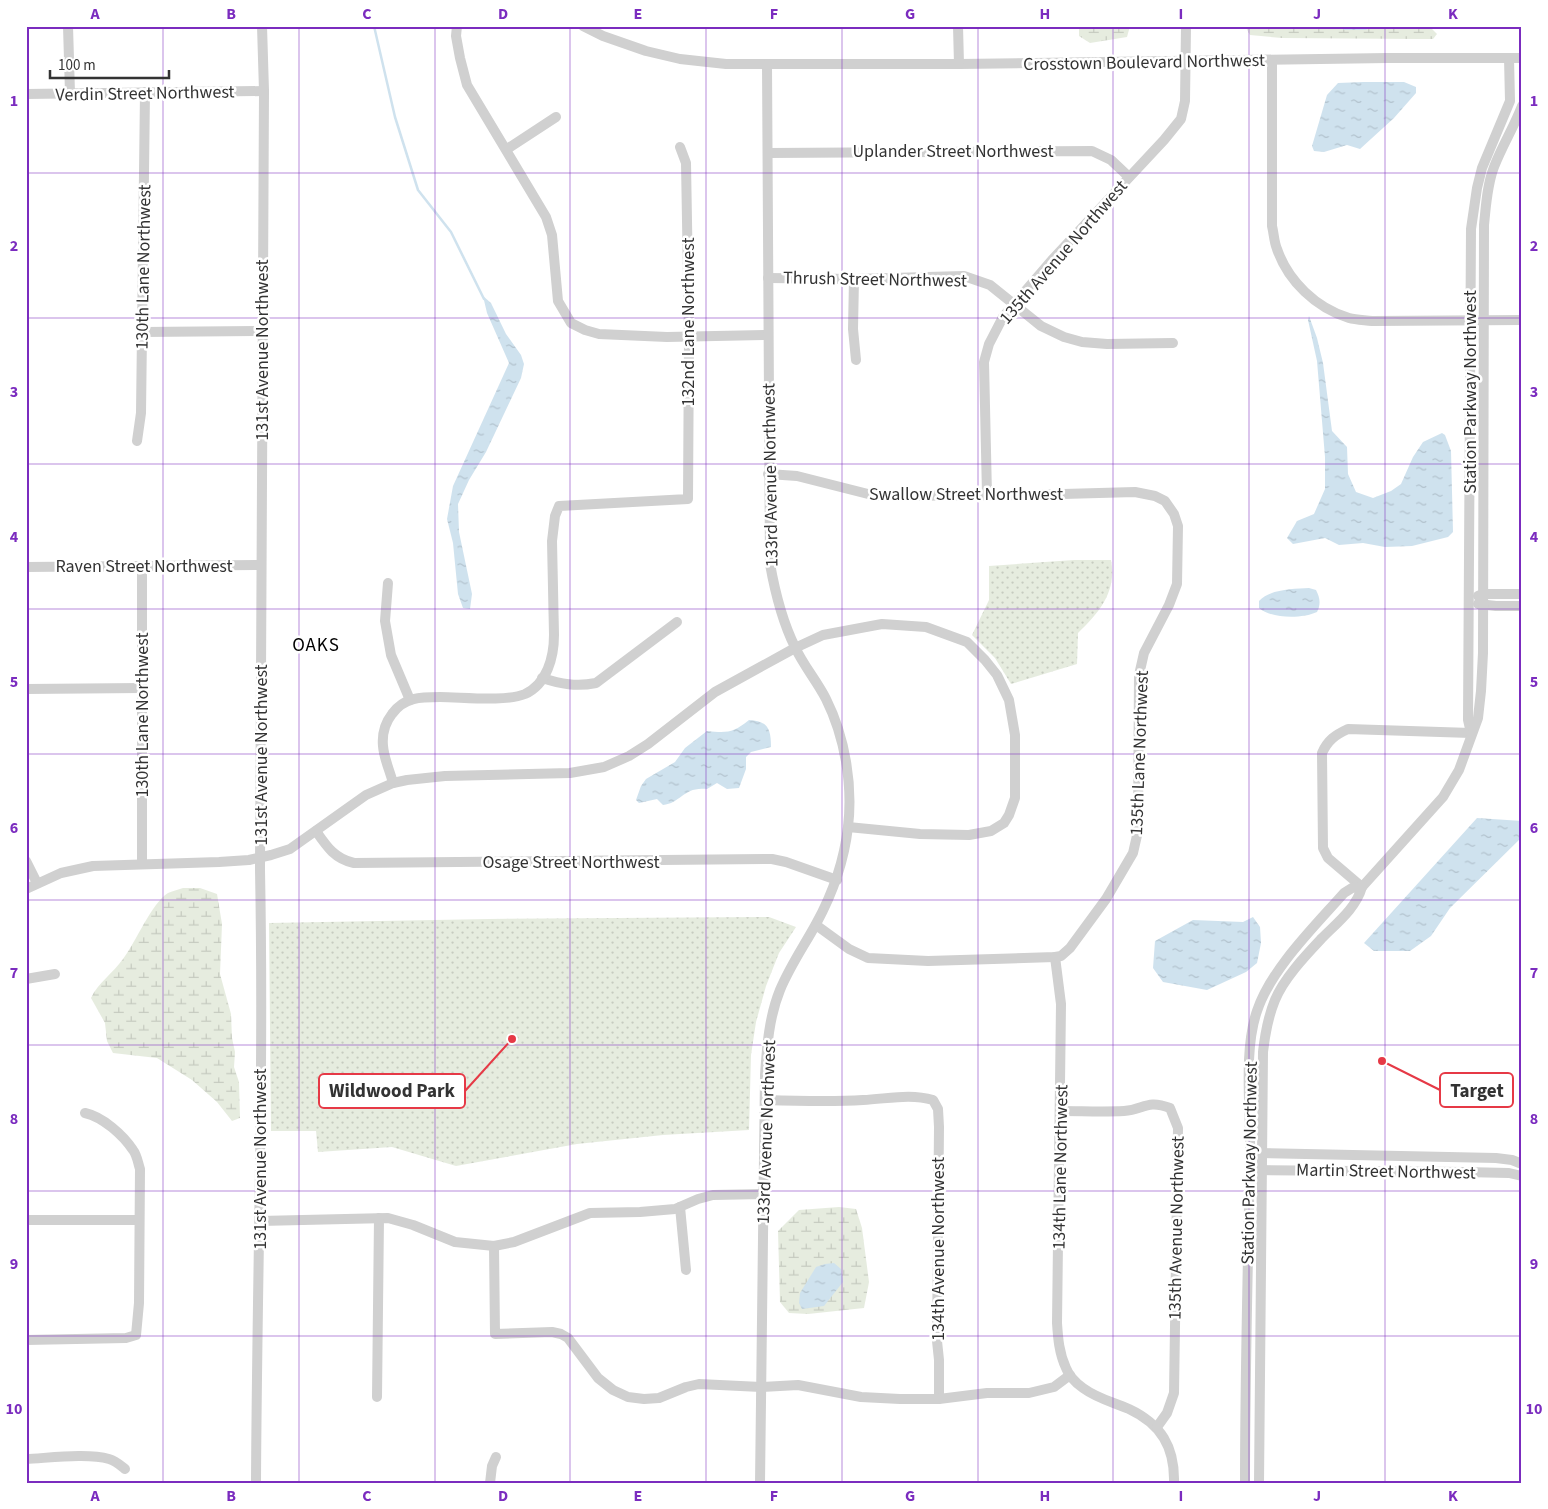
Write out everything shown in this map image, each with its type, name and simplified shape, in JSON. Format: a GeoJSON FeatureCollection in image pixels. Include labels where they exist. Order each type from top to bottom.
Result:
{"type":"FeatureCollection","features":[{"type":"Feature","properties":{"kind":"street"},"geometry":{"type":"LineString","coordinates":[[68,26],[70,93]]}},
{"type":"Feature","properties":{"kind":"street","name":"131st Avenue Northwest"},"geometry":{"type":"LineString","coordinates":[[256,1483],[260,1220],[264,92],[262,26]]}},
{"type":"Feature","properties":{"kind":"street"},"geometry":{"type":"LineString","coordinates":[[457,26],[458,44],[467,85],[546,217],[552,235],[558,301],[571,323],[599,334],[768,336]]}},
{"type":"Feature","properties":{"kind":"street","name":"Crosstown Boulevard Northwest"},"geometry":{"type":"LineString","coordinates":[[582,26],[603,36],[646,51],[680,60],[726,64],[959,64],[1522,58]]}},
{"type":"Feature","properties":{"kind":"street"},"geometry":{"type":"LineString","coordinates":[[958,26],[959,64]]}},
{"type":"Feature","properties":{"kind":"street","name":"135th Avenue Northwest"},"geometry":{"type":"LineString","coordinates":[[987,495],[984,362],[989,344],[1003,317],[1014,304],[1182,119],[1185,102],[1186,26]]}},
{"type":"Feature","properties":{"kind":"street","name":"Station Parkway Northwest"},"geometry":{"type":"LineString","coordinates":[[1471,733],[1468,720],[1471,230],[1482,168],[1510,101],[1509,58]]}},
{"type":"Feature","properties":{"kind":"street"},"geometry":{"type":"LineString","coordinates":[[1272,61],[1272,226],[1277,249],[1286,271],[1306,294],[1329,310],[1349,318],[1372,321],[1522,320]]}},
{"type":"Feature","properties":{"kind":"street","name":"133rd Avenue Northwest"},"geometry":{"type":"LineString","coordinates":[[760,1483],[765,1075],[768,1039],[775,1007],[786,977],[799,951],[816,925],[837,880],[848,827],[849,788],[846,761],[826,698],[795,648],[778,605],[770,564],[767,65]]}},
{"type":"Feature","properties":{"kind":"street","name":"130th Lane Northwest"},"geometry":{"type":"LineString","coordinates":[[137,441],[141,413],[143,332],[145,92]]}},
{"type":"Feature","properties":{"kind":"street","name":"Verdin Street Northwest"},"geometry":{"type":"LineString","coordinates":[[26,94],[264,92]]}},
{"type":"Feature","properties":{"kind":"street","name":"Station Parkway Northwest"},"geometry":{"type":"LineString","coordinates":[[1260,1483],[1263,1052],[1267,1024],[1276,998],[1285,982],[1312,949],[1359,898],[1362,886],[1443,797],[1459,770],[1478,718],[1481,691],[1483,594],[1486,199],[1493,169],[1522,106]]}},
{"type":"Feature","properties":{"kind":"street"},"geometry":{"type":"LineString","coordinates":[[506,149],[556,116]]}},
{"type":"Feature","properties":{"kind":"street"},"geometry":{"type":"LineString","coordinates":[[1499,128],[1511,133]]}},
{"type":"Feature","properties":{"kind":"street","name":"132nd Lane Northwest"},"geometry":{"type":"LineString","coordinates":[[542,678],[551,664],[554,650],[552,541],[558,506],[688,499],[689,336],[686,163],[680,147]]}},
{"type":"Feature","properties":{"kind":"street","name":"Uplander Street Northwest"},"geometry":{"type":"LineString","coordinates":[[768,153],[1092,151],[1111,160],[1129,177]]}},
{"type":"Feature","properties":{"kind":"street"},"geometry":{"type":"LineString","coordinates":[[1473,215],[1485,216]]}},
{"type":"Feature","properties":{"kind":"street","name":"Thrush Street Northwest"},"geometry":{"type":"LineString","coordinates":[[768,278],[854,279],[964,276],[990,285],[1041,326],[1082,342],[1107,344],[1173,343]]}},
{"type":"Feature","properties":{"kind":"street"},"geometry":{"type":"LineString","coordinates":[[854,279],[853,329],[856,360]]}},
{"type":"Feature","properties":{"kind":"street"},"geometry":{"type":"LineString","coordinates":[[143,332],[262,331]]}},
{"type":"Feature","properties":{"kind":"street","name":"Swallow Street Northwest"},"geometry":{"type":"LineString","coordinates":[[768,474],[797,476],[876,496],[1135,492],[1155,496],[1165,501]]}},
{"type":"Feature","properties":{"kind":"street","name":"135th Lane Northwest"},"geometry":{"type":"LineString","coordinates":[[1055,957],[1061,956],[1070,948],[1106,899],[1133,853],[1138,831],[1139,675],[1144,653],[1169,605],[1177,584],[1178,526],[1174,514],[1165,501]]}},
{"type":"Feature","properties":{"kind":"street","name":"130th Lane Northwest"},"geometry":{"type":"LineString","coordinates":[[142,566],[142,864]]}},
{"type":"Feature","properties":{"kind":"street","name":"Raven Street Northwest"},"geometry":{"type":"LineString","coordinates":[[26,567],[261,566]]}},
{"type":"Feature","properties":{"kind":"street"},"geometry":{"type":"LineString","coordinates":[[388,583],[384,621],[391,655],[410,700]]}},
{"type":"Feature","properties":{"kind":"street"},"geometry":{"type":"LineString","coordinates":[[1469,601],[1483,594],[1522,594]]}},
{"type":"Feature","properties":{"kind":"street"},"geometry":{"type":"LineString","coordinates":[[1469,601],[1482,606],[1522,606]]}},
{"type":"Feature","properties":{"kind":"street"},"geometry":{"type":"LineString","coordinates":[[393,783],[385,756],[383,734],[386,722],[394,710],[401,704],[419,697],[506,698],[524,694],[534,688],[542,678],[562,684],[580,686],[596,683],[677,622]]}},
{"type":"Feature","properties":{"kind":"street"},"geometry":{"type":"LineString","coordinates":[[26,888],[48,877],[76,868],[219,862],[261,858],[290,849],[366,795],[393,783],[424,777],[570,773],[615,763],[648,744],[715,692],[822,635],[882,624],[926,627],[967,642],[985,660],[1002,683],[1009,700],[1014,735],[1015,798],[1004,823],[991,831],[969,835],[920,834],[848,827]]}},
{"type":"Feature","properties":{"kind":"street"},"geometry":{"type":"LineString","coordinates":[[26,689],[142,688]]}},
{"type":"Feature","properties":{"kind":"street"},"geometry":{"type":"LineString","coordinates":[[1362,886],[1328,858],[1323,848],[1322,753],[1326,744],[1333,736],[1348,729],[1471,733]]}},
{"type":"Feature","properties":{"kind":"street","name":"Osage Street Northwest"},"geometry":{"type":"LineString","coordinates":[[316,831],[336,857],[354,863],[772,860],[786,862],[837,880]]}},
{"type":"Feature","properties":{"kind":"street"},"geometry":{"type":"LineString","coordinates":[[26,861],[37,883]]}},
{"type":"Feature","properties":{"kind":"street","name":"Station Parkway Northwest"},"geometry":{"type":"LineString","coordinates":[[1245,1483],[1250,1170],[1249,1074],[1253,1023],[1264,994],[1278,971],[1344,893],[1352,888],[1362,886]]}},
{"type":"Feature","properties":{"kind":"street"},"geometry":{"type":"LineString","coordinates":[[816,925],[848,949],[868,958],[928,961],[1055,957]]}},
{"type":"Feature","properties":{"kind":"street","name":"134th Lane Northwest"},"geometry":{"type":"LineString","coordinates":[[1055,957],[1061,1004],[1058,1323],[1059,1349],[1066,1370],[1070,1375]]}},
{"type":"Feature","properties":{"kind":"street"},"geometry":{"type":"LineString","coordinates":[[26,979],[55,974]]}},
{"type":"Feature","properties":{"kind":"street"},"geometry":{"type":"LineString","coordinates":[[1249,1074],[1263,1074]]}},
{"type":"Feature","properties":{"kind":"street","name":"134th Avenue Northwest"},"geometry":{"type":"LineString","coordinates":[[766,1100],[848,1101],[898,1096],[924,1097],[933,1100],[938,1109],[939,1127],[937,1341],[939,1399]]}},
{"type":"Feature","properties":{"kind":"street","name":"135th Avenue Northwest"},"geometry":{"type":"LineString","coordinates":[[1060,1111],[1126,1111],[1146,1105],[1159,1104],[1170,1108],[1178,1128],[1174,1393],[1167,1413],[1157,1427]]}},
{"type":"Feature","properties":{"kind":"street"},"geometry":{"type":"LineString","coordinates":[[26,1340],[126,1338],[136,1335],[138,1321],[140,1169],[134,1152],[124,1138],[93,1115],[85,1114]]}},
{"type":"Feature","properties":{"kind":"street","name":"Martin Street Northwest"},"geometry":{"type":"LineString","coordinates":[[1250,1153],[1496,1158],[1512,1160],[1522,1164]]}},
{"type":"Feature","properties":{"kind":"street","name":"Martin Street Northwest"},"geometry":{"type":"LineString","coordinates":[[1250,1170],[1510,1173],[1522,1176]]}},
{"type":"Feature","properties":{"kind":"street"},"geometry":{"type":"LineString","coordinates":[[260,1220],[379,1218],[412,1225],[455,1242],[494,1246],[514,1242],[590,1213],[640,1212],[680,1207],[698,1198],[712,1195],[764,1194]]}},
{"type":"Feature","properties":{"kind":"street"},"geometry":{"type":"LineString","coordinates":[[680,1207],[686,1270]]}},
{"type":"Feature","properties":{"kind":"street"},"geometry":{"type":"LineString","coordinates":[[377,1397],[379,1218]]}},
{"type":"Feature","properties":{"kind":"street"},"geometry":{"type":"LineString","coordinates":[[26,1220],[139,1220]]}},
{"type":"Feature","properties":{"kind":"street"},"geometry":{"type":"LineString","coordinates":[[494,1246],[495,1334],[552,1332],[560,1334],[568,1338],[598,1378],[613,1390],[628,1396],[644,1399],[659,1398],[699,1384],[761,1387],[798,1385],[861,1397],[939,1399],[987,1393],[1029,1393],[1054,1387],[1070,1375],[1076,1382],[1094,1395],[1129,1409],[1157,1427],[1166,1441],[1172,1458],[1174,1483]]}},
{"type":"Feature","properties":{"kind":"street"},"geometry":{"type":"LineString","coordinates":[[490,1483],[492,1466],[496,1457]]}},
{"type":"Feature","properties":{"kind":"street"},"geometry":{"type":"LineString","coordinates":[[26,1459],[108,1458],[117,1462],[125,1469]]}},
{"type":"Feature","properties":{"kind":"green space"},"geometry":{"type":"Polygon","coordinates":[[[1079,26],[1130,26],[1127,37],[1090,43],[1079,36],[1079,26]]]}},
{"type":"Feature","properties":{"kind":"green space"},"geometry":{"type":"Polygon","coordinates":[[[1245,26],[1429,26],[1437,34],[1433,39],[1282,38],[1250,35],[1245,26]]]}},
{"type":"Feature","properties":{"kind":"green space"},"geometry":{"type":"Polygon","coordinates":[[[1074,560],[1111,560],[1112,571],[1109,591],[1105,600],[1100,609],[1078,633],[1077,664],[1011,684],[995,658],[972,635],[989,600],[989,566],[1074,560]]]}},
{"type":"Feature","properties":{"kind":"green space"},"geometry":{"type":"Polygon","coordinates":[[[183,888],[200,888],[217,894],[222,924],[220,974],[231,1014],[232,1038],[235,1052],[234,1067],[239,1082],[240,1118],[232,1121],[217,1102],[192,1080],[157,1058],[113,1053],[107,1041],[105,1023],[91,998],[128,952],[150,914],[162,898],[168,893],[183,888]]]}},
{"type":"Feature","properties":{"kind":"green space"},"geometry":{"type":"Polygon","coordinates":[[[769,917],[796,927],[779,953],[766,986],[756,1022],[751,1055],[749,1130],[663,1135],[577,1144],[456,1166],[392,1147],[318,1152],[316,1131],[271,1131],[269,923],[769,917]]]}},
{"type":"Feature","properties":{"kind":"green space"},"geometry":{"type":"Polygon","coordinates":[[[839,1207],[856,1209],[862,1228],[869,1282],[864,1308],[808,1314],[789,1313],[780,1302],[778,1231],[799,1210],[839,1207]]]}},
{"type":"Feature","properties":{"kind":"water"},"geometry":{"type":"Polygon","coordinates":[[[1340,26],[1371,26],[1366,30],[1344,30],[1340,26]]]}},
{"type":"Feature","properties":{"kind":"water"},"geometry":{"type":"Polygon","coordinates":[[[1404,82],[1416,87],[1416,93],[1394,118],[1360,149],[1347,145],[1324,152],[1314,151],[1312,146],[1327,95],[1338,83],[1404,82]]]}},
{"type":"Feature","properties":{"kind":"water"},"geometry":{"type":"Polygon","coordinates":[[[483,296],[491,303],[506,334],[521,355],[524,364],[521,378],[486,452],[469,480],[458,504],[459,532],[472,594],[470,609],[463,608],[458,594],[453,543],[447,519],[453,486],[509,363],[487,313],[483,296]]]}},
{"type":"Feature","properties":{"kind":"water"},"geometry":{"type":"Polygon","coordinates":[[[1309,316],[1323,363],[1332,431],[1347,447],[1348,474],[1356,492],[1373,498],[1391,491],[1401,484],[1413,457],[1423,442],[1442,433],[1445,435],[1451,451],[1453,532],[1448,537],[1412,546],[1385,547],[1363,543],[1339,545],[1325,538],[1293,544],[1287,538],[1297,521],[1314,514],[1325,489],[1325,457],[1317,361],[1308,320],[1309,316]]]}},
{"type":"Feature","properties":{"kind":"water"},"geometry":{"type":"Polygon","coordinates":[[[1309,588],[1316,590],[1318,596],[1317,612],[1303,616],[1287,617],[1271,614],[1259,608],[1259,601],[1269,594],[1282,590],[1309,588]]]}},
{"type":"Feature","properties":{"kind":"water"},"geometry":{"type":"Polygon","coordinates":[[[749,720],[760,722],[767,727],[771,747],[751,752],[746,757],[746,769],[739,788],[727,789],[717,783],[707,789],[688,792],[669,804],[663,805],[657,799],[639,803],[636,800],[641,786],[646,779],[675,762],[685,748],[707,731],[730,731],[749,720]]]}},
{"type":"Feature","properties":{"kind":"water"},"geometry":{"type":"Polygon","coordinates":[[[1477,818],[1522,821],[1522,837],[1450,908],[1431,936],[1410,951],[1374,951],[1364,943],[1477,818]]]}},
{"type":"Feature","properties":{"kind":"water"},"geometry":{"type":"Polygon","coordinates":[[[1253,917],[1260,927],[1261,943],[1257,963],[1246,972],[1207,990],[1163,982],[1153,968],[1155,941],[1193,920],[1243,922],[1253,917]]]}},
{"type":"Feature","properties":{"kind":"water"},"geometry":{"type":"Polygon","coordinates":[[[834,1263],[841,1269],[843,1282],[824,1306],[802,1309],[799,1303],[800,1293],[816,1267],[834,1263]]]}},
{"type":"Feature","properties":{"kind":"waterway"},"geometry":{"type":"LineString","coordinates":[[374,26],[395,117],[418,190],[451,232],[484,299]]}},
{"type":"Feature","properties":{"kind":"place","name":"Wildwood Park"},"geometry":{"type":"Point","coordinates":[512,1039]}},
{"type":"Feature","properties":{"kind":"place","name":"Target"},"geometry":{"type":"Point","coordinates":[1382,1061]}},
{"type":"Feature","properties":{"kind":"district","name":"OAKS"},"geometry":{"type":"Point","coordinates":[316,644]}}]}
